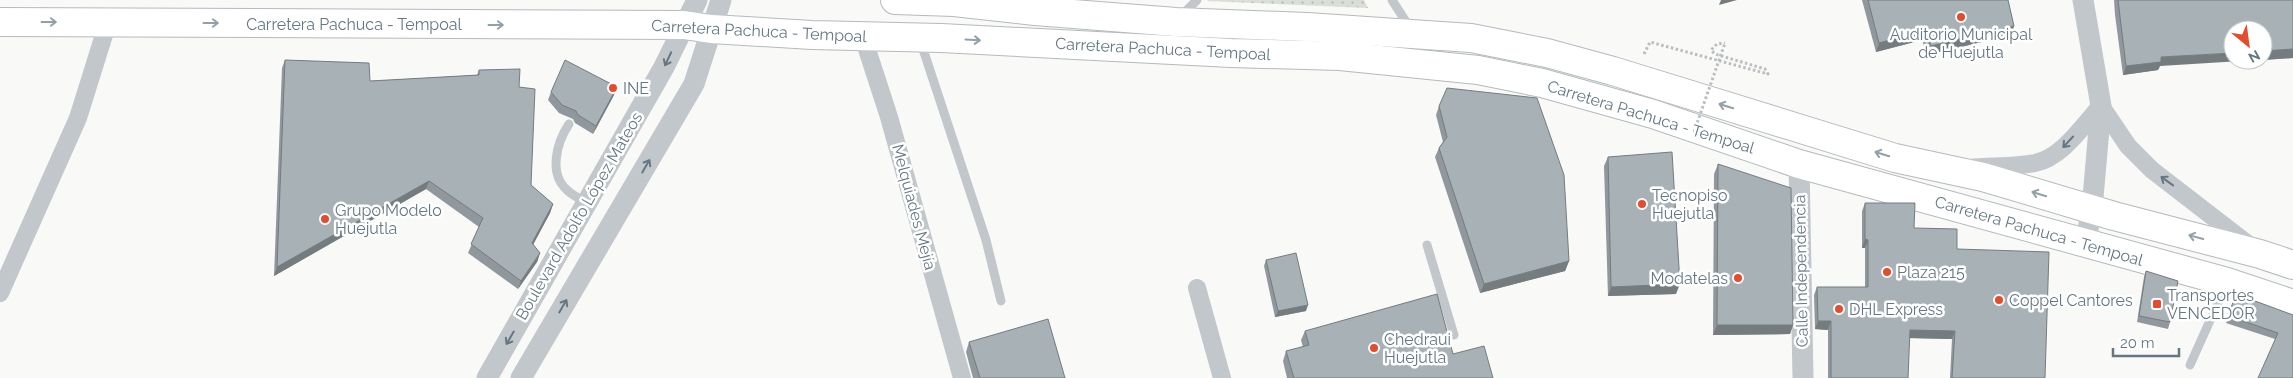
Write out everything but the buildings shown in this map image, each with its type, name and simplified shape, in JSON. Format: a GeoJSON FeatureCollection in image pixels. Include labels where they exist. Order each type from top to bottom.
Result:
{"type":"FeatureCollection","features":[{"type":"Feature","properties":{"kind":"main road","name":"Carretera Pachuca - Tempoal"},"geometry":{"type":"LineString","coordinates":[[895,0],[1036,6],[1173,36],[1340,56],[1433,61],[1542,83],[1653,114],[1799,164],[2227,282],[2293,304]]}},
{"type":"Feature","properties":{"kind":"main road"},"geometry":{"type":"LineString","coordinates":[[930,38],[951,1]]}},
{"type":"Feature","properties":{"kind":"main road","name":"Carretera Pachuca - Tempoal"},"geometry":{"type":"LineString","coordinates":[[0,22],[108,22],[374,12],[684,25],[711,30],[863,37],[1173,36],[1471,38],[1537,51],[1631,77],[1895,158],[1983,176],[2092,209],[2260,254],[2293,265]]}},
{"type":"Feature","properties":{"kind":"street","name":"Boulevard Adolfo López Mateos"},"geometry":{"type":"LineString","coordinates":[[487,378],[664,67],[698,0]]}},
{"type":"Feature","properties":{"kind":"street","name":"Boulevard Adolfo López Mateos"},"geometry":{"type":"LineString","coordinates":[[521,378],[694,84],[721,0]]}},
{"type":"Feature","properties":{"kind":"street"},"geometry":{"type":"LineString","coordinates":[[2083,0],[2100,106],[2092,209],[2085,244]]}},
{"type":"Feature","properties":{"kind":"street"},"geometry":{"type":"LineString","coordinates":[[0,293],[78,118],[108,22]]}},
{"type":"Feature","properties":{"kind":"street","name":"Melquiades Mejía"},"geometry":{"type":"LineString","coordinates":[[863,37],[889,117],[962,378]]}},
{"type":"Feature","properties":{"kind":"street"},"geometry":{"type":"LineString","coordinates":[[1949,169],[2034,163],[2043,160],[2061,148],[2100,106]]}},
{"type":"Feature","properties":{"kind":"street"},"geometry":{"type":"LineString","coordinates":[[2100,106],[2128,146],[2152,170],[2260,254]]}},
{"type":"Feature","properties":{"kind":"street","name":"Calle Independencia"},"geometry":{"type":"LineString","coordinates":[[1799,164],[1802,378]]}},
{"type":"Feature","properties":{"kind":"street"},"geometry":{"type":"LineString","coordinates":[[584,209],[608,230]]}},
{"type":"Feature","properties":{"kind":"street"},"geometry":{"type":"LineString","coordinates":[[1197,288],[1222,378]]}},
{"type":"Feature","properties":{"kind":"lane"},"geometry":{"type":"LineString","coordinates":[[1173,36],[1197,0]]}},
{"type":"Feature","properties":{"kind":"lane"},"geometry":{"type":"LineString","coordinates":[[1392,0],[1417,38]]}},
{"type":"Feature","properties":{"kind":"lane"},"geometry":{"type":"LineString","coordinates":[[930,38],[986,240],[1001,302]]}},
{"type":"Feature","properties":{"kind":"lane"},"geometry":{"type":"LineString","coordinates":[[568,124],[556,152],[557,173],[566,189],[584,209]]}},
{"type":"Feature","properties":{"kind":"lane"},"geometry":{"type":"LineString","coordinates":[[1427,245],[1454,335]]}},
{"type":"Feature","properties":{"kind":"lane"},"geometry":{"type":"LineString","coordinates":[[2190,365],[2227,282]]}},
{"type":"Feature","properties":{"kind":"path"},"geometry":{"type":"LineString","coordinates":[[1631,77],[1650,42],[1768,74],[1765,69],[1715,54],[1711,50],[1717,44],[1725,43],[1694,132]]}},
{"type":"Feature","properties":{"kind":"shaded area"},"geometry":{"type":"Polygon","coordinates":[[[1364,0],[1368,8],[1207,1],[1364,0]]]}},
{"type":"Feature","properties":{"kind":"place","name":"Auditorio Municipal de Huejutla"},"geometry":{"type":"Point","coordinates":[1961,17]}},
{"type":"Feature","properties":{"kind":"place","name":"INE"},"geometry":{"type":"Point","coordinates":[613,88]}},
{"type":"Feature","properties":{"kind":"place","name":"Tecnopiso Huejutla"},"geometry":{"type":"Point","coordinates":[1642,204]}},
{"type":"Feature","properties":{"kind":"place","name":"Grupo Modelo Huejutla"},"geometry":{"type":"Point","coordinates":[325,219]}},
{"type":"Feature","properties":{"kind":"place","name":"Plaza 215"},"geometry":{"type":"Point","coordinates":[1887,272]}},
{"type":"Feature","properties":{"kind":"place","name":"Modatelas"},"geometry":{"type":"Point","coordinates":[1738,278]}},
{"type":"Feature","properties":{"kind":"place","name":"Coppel Cantores"},"geometry":{"type":"Point","coordinates":[1999,300]}},
{"type":"Feature","properties":{"kind":"place","name":"Transportes VENCEDOR"},"geometry":{"type":"Point","coordinates":[2157,304]}},
{"type":"Feature","properties":{"kind":"place","name":"DHL Express"},"geometry":{"type":"Point","coordinates":[1839,309]}},
{"type":"Feature","properties":{"kind":"place","name":"Chedraui Huejutla"},"geometry":{"type":"Point","coordinates":[1374,348]}}]}
